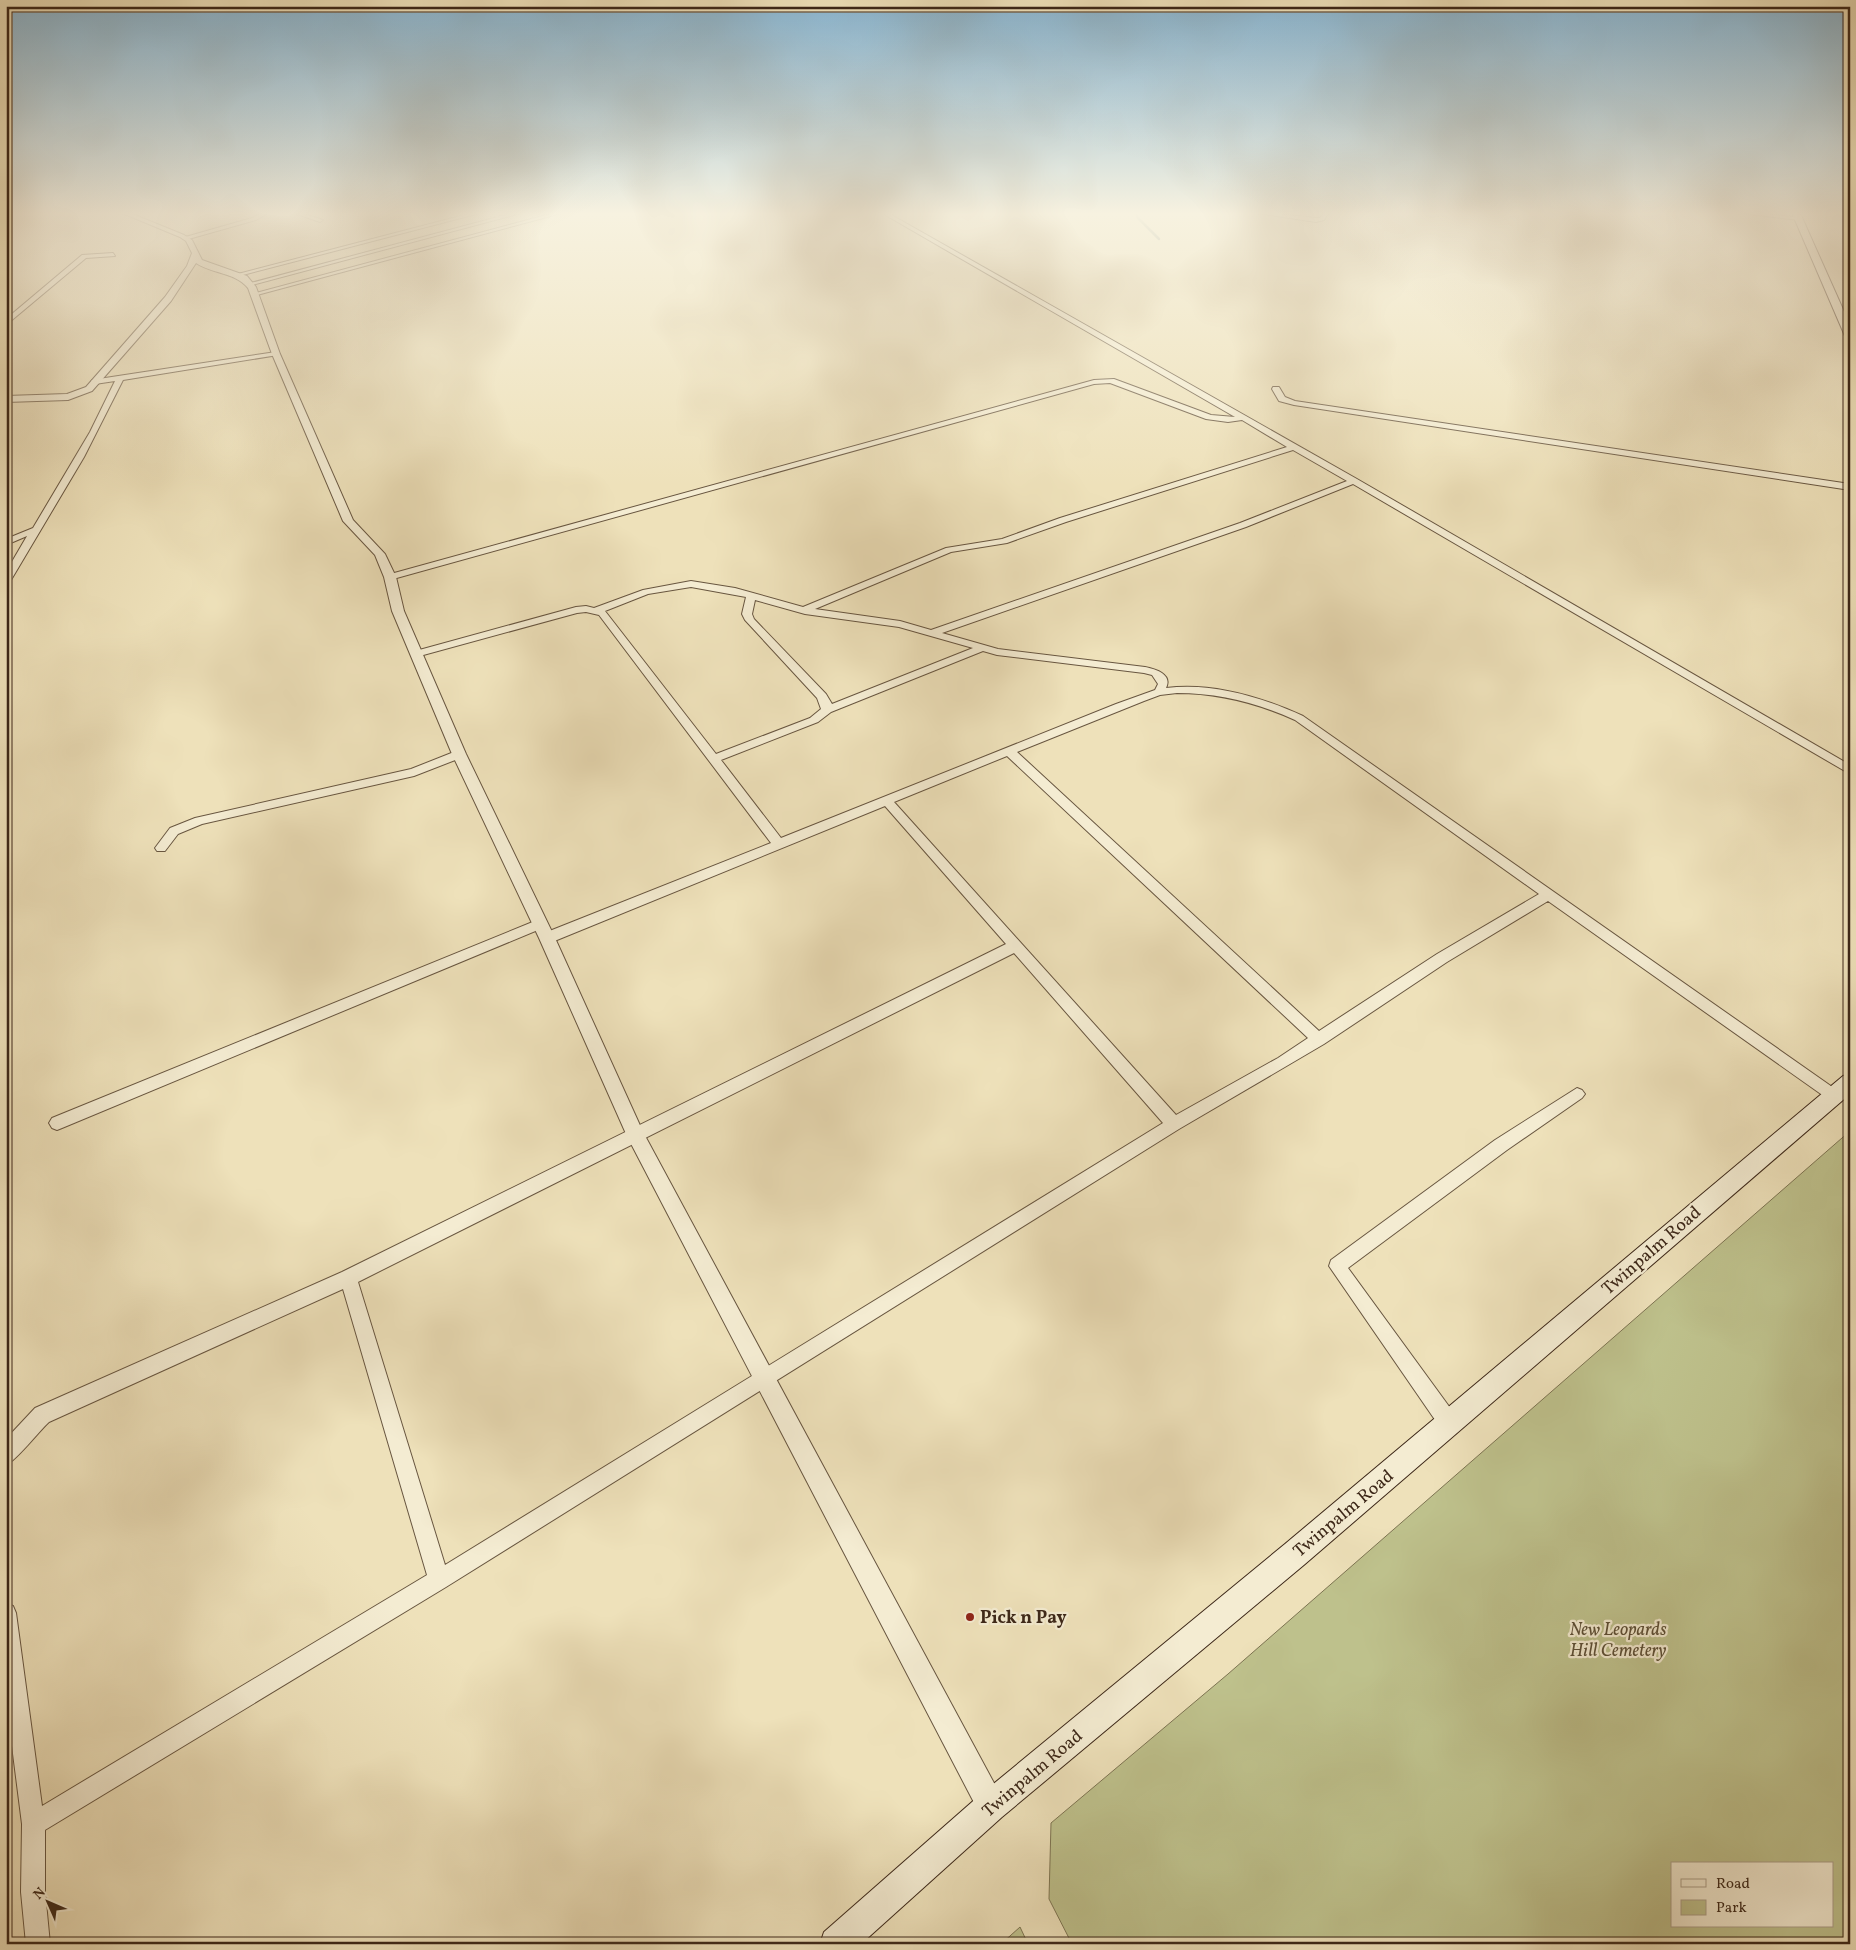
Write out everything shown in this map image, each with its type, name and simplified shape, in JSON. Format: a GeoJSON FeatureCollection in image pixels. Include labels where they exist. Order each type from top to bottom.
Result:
{"type":"FeatureCollection","features":[{"type":"Feature","properties":{"kind":"main road"},"geometry":{"type":"LineString","coordinates":[[1836,304],[1850,336]]}},
{"type":"Feature","properties":{"kind":"main road","name":"Twinpalm Road"},"geometry":{"type":"LineString","coordinates":[[836,1944],[991,1806],[1295,1554],[1841,1088]]}},
{"type":"Feature","properties":{"kind":"street"},"geometry":{"type":"LineString","coordinates":[[6,323],[28,304]]}},
{"type":"Feature","properties":{"kind":"street"},"geometry":{"type":"LineString","coordinates":[[6,399],[77,395],[89,389],[163,304]]}},
{"type":"Feature","properties":{"kind":"street"},"geometry":{"type":"LineString","coordinates":[[258,304],[276,354],[348,521],[380,554],[390,578],[398,611],[459,754],[543,931],[636,1136],[991,1806]]}},
{"type":"Feature","properties":{"kind":"street"},"geometry":{"type":"LineString","coordinates":[[1045,304],[1354,481],[1850,770]]}},
{"type":"Feature","properties":{"kind":"street"},"geometry":{"type":"LineString","coordinates":[[95,382],[119,380],[276,354]]}},
{"type":"Feature","properties":{"kind":"street"},"geometry":{"type":"LineString","coordinates":[[6,580],[35,530],[46,515],[104,411],[119,380]]}},
{"type":"Feature","properties":{"kind":"street"},"geometry":{"type":"LineString","coordinates":[[390,578],[1094,382],[1116,383],[1209,417],[1228,420],[1243,418]]}},
{"type":"Feature","properties":{"kind":"street"},"geometry":{"type":"LineString","coordinates":[[1276,389],[1282,398],[1294,402],[1850,487]]}},
{"type":"Feature","properties":{"kind":"street"},"geometry":{"type":"LineString","coordinates":[[804,611],[949,550],[1004,541],[1026,535],[1063,520],[1294,447]]}},
{"type":"Feature","properties":{"kind":"street"},"geometry":{"type":"LineString","coordinates":[[932,633],[1243,525],[1354,481]]}},
{"type":"Feature","properties":{"kind":"street"},"geometry":{"type":"LineString","coordinates":[[6,542],[35,530]]}},
{"type":"Feature","properties":{"kind":"street"},"geometry":{"type":"LineString","coordinates":[[416,654],[576,610],[596,610],[646,592],[678,585],[705,585],[751,595],[804,611],[886,621],[982,648],[1029,657],[1145,670],[1156,673],[1162,679],[1163,684],[1159,692]]}},
{"type":"Feature","properties":{"kind":"street"},"geometry":{"type":"LineString","coordinates":[[751,595],[747,614],[750,620],[822,696],[827,710]]}},
{"type":"Feature","properties":{"kind":"street"},"geometry":{"type":"LineString","coordinates":[[596,610],[607,617],[778,843]]}},
{"type":"Feature","properties":{"kind":"street"},"geometry":{"type":"LineString","coordinates":[[714,759],[814,720],[827,710],[982,648]]}},
{"type":"Feature","properties":{"kind":"street"},"geometry":{"type":"LineString","coordinates":[[57,1123],[543,931],[888,801],[1120,706],[1159,692],[1186,690],[1214,692],[1271,706],[1299,718],[1548,895],[1841,1088]]}},
{"type":"Feature","properties":{"kind":"street"},"geometry":{"type":"LineString","coordinates":[[1009,751],[1319,1040]]}},
{"type":"Feature","properties":{"kind":"street"},"geometry":{"type":"LineString","coordinates":[[161,848],[174,831],[199,822],[414,772],[459,754]]}},
{"type":"Feature","properties":{"kind":"street"},"geometry":{"type":"LineString","coordinates":[[888,801],[1174,1124]]}},
{"type":"Feature","properties":{"kind":"street"},"geometry":{"type":"LineString","coordinates":[[33,1824],[440,1580],[1174,1124],[1319,1040],[1442,958],[1548,895]]}},
{"type":"Feature","properties":{"kind":"street"},"geometry":{"type":"LineString","coordinates":[[6,1456],[11,1448],[42,1415],[348,1278],[1015,946]]}},
{"type":"Feature","properties":{"kind":"street"},"geometry":{"type":"LineString","coordinates":[[1448,1424],[1337,1266],[1502,1144],[1577,1094]]}},
{"type":"Feature","properties":{"kind":"street"},"geometry":{"type":"LineString","coordinates":[[348,1278],[440,1580]]}},
{"type":"Feature","properties":{"kind":"street"},"geometry":{"type":"LineString","coordinates":[[6,1613],[33,1824],[33,1892],[38,1944]]}},
{"type":"Feature","properties":{"kind":"green space","name":"New Leopards Hill Cemetery"},"geometry":{"type":"Polygon","coordinates":[[[1850,1131],[1850,1944],[1072,1944],[1049,1899],[1051,1823],[1228,1674],[1850,1131]]]}},
{"type":"Feature","properties":{"kind":"green space"},"geometry":{"type":"Polygon","coordinates":[[[1020,1927],[1028,1944],[1001,1944],[1020,1927]]]}},
{"type":"Feature","properties":{"kind":"place","name":"Pick n Pay"},"geometry":{"type":"Point","coordinates":[970,1617]}}]}
